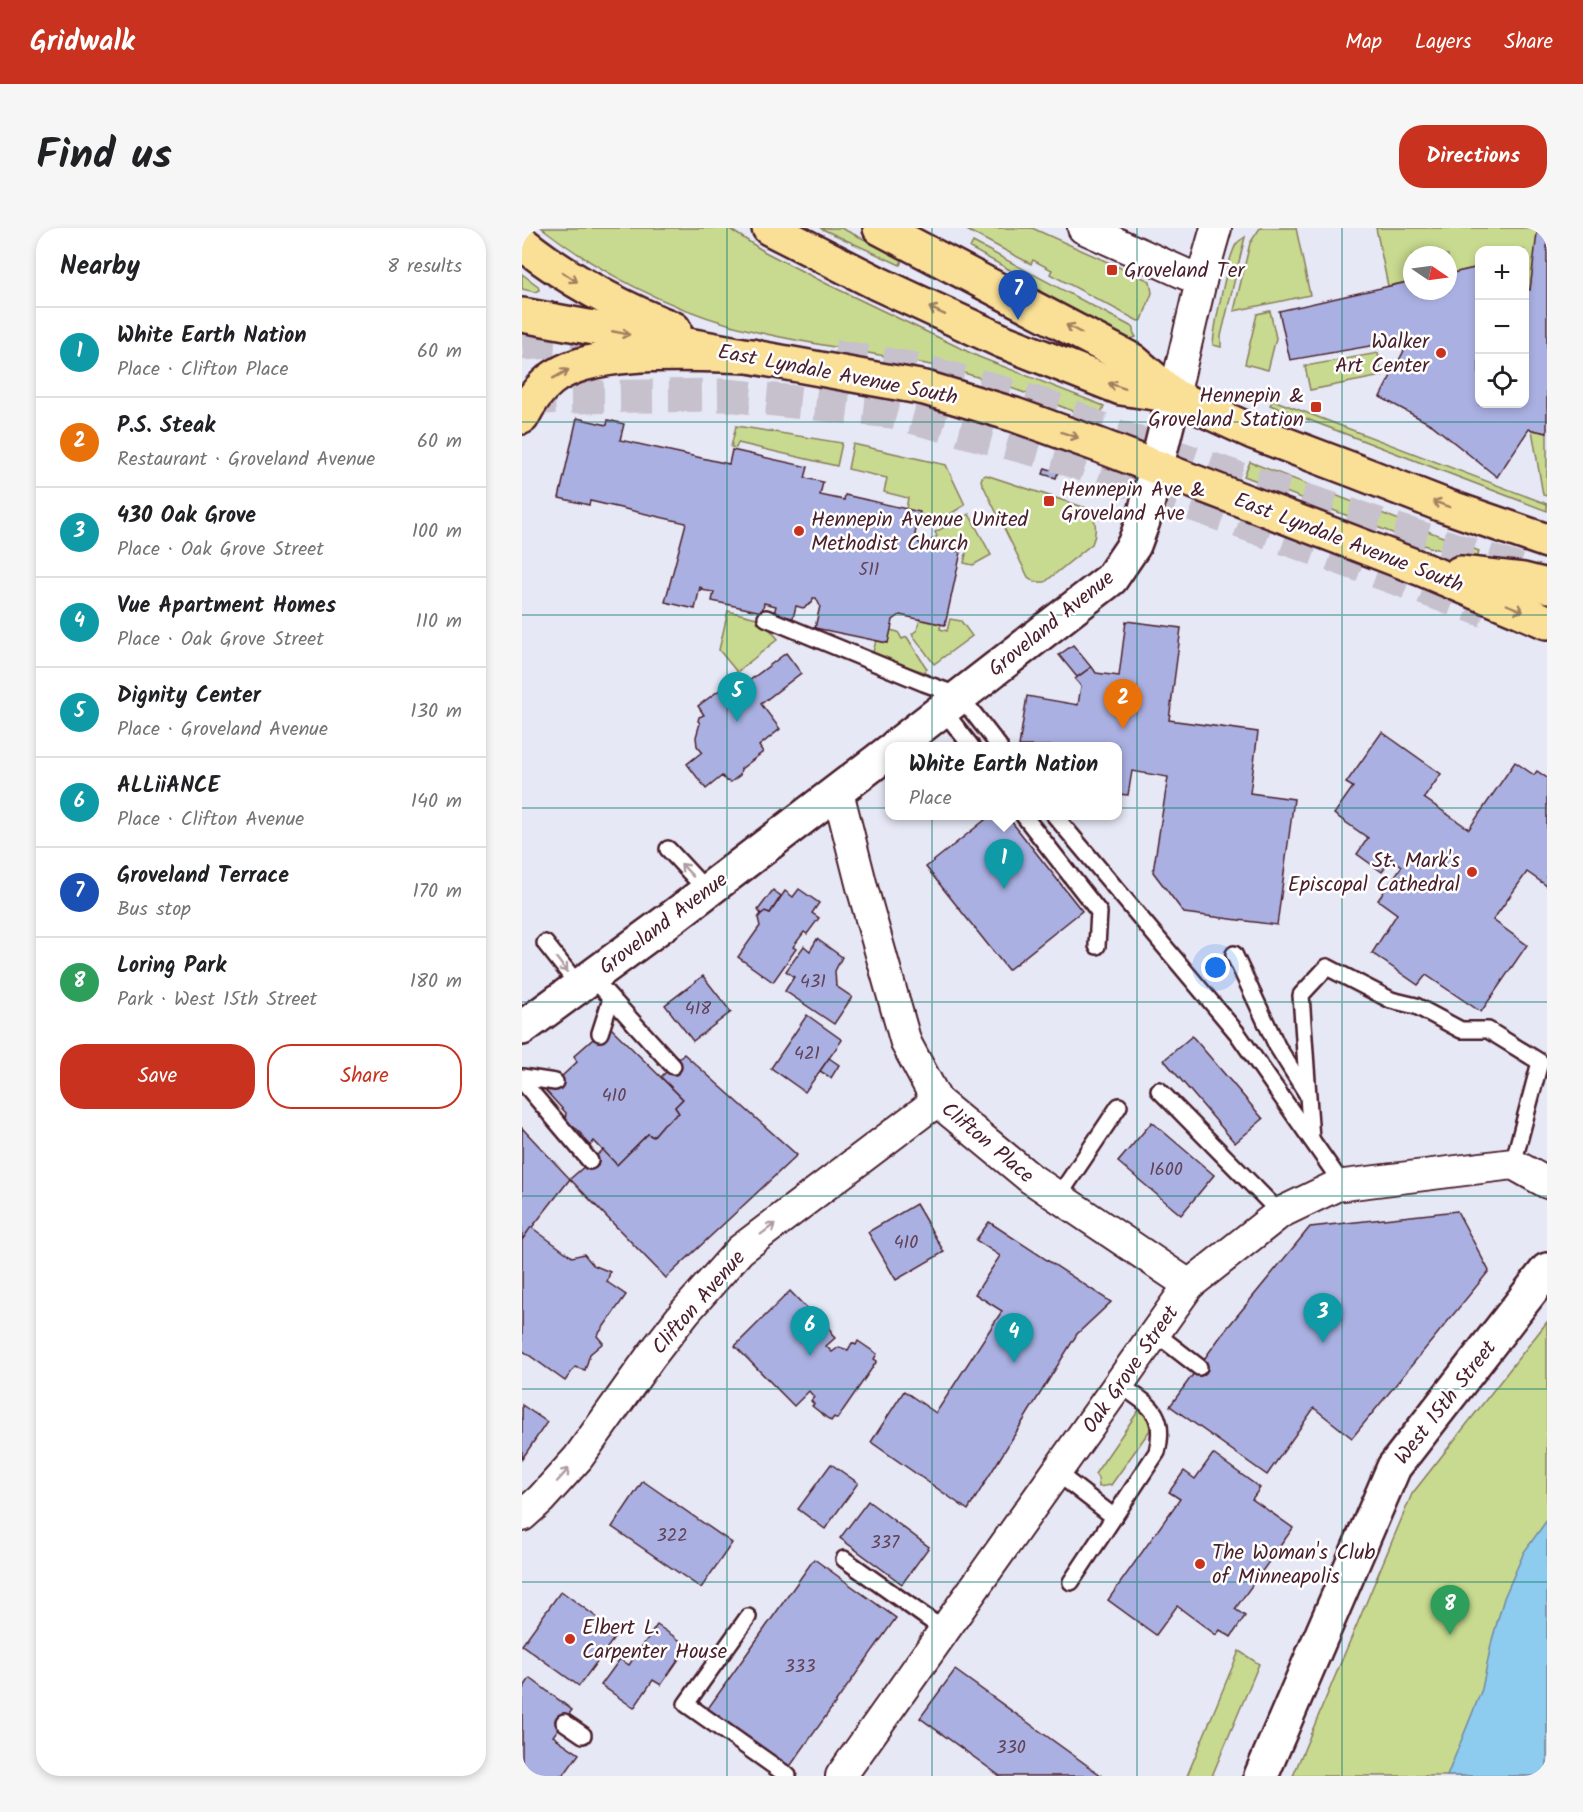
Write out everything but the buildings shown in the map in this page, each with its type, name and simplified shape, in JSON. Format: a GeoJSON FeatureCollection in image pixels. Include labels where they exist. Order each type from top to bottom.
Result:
{"type":"FeatureCollection","features":[{"type":"Feature","properties":{"kind":"main road"},"geometry":{"type":"LineString","coordinates":[[769,228],[879,284],[1002,341],[1121,388],[1174,396],[1253,432],[1443,505],[1547,541]]}},
{"type":"Feature","properties":{"kind":"main road"},"geometry":{"type":"LineString","coordinates":[[880,228],[1132,360],[1174,396]]}},
{"type":"Feature","properties":{"kind":"main road"},"geometry":{"type":"LineString","coordinates":[[522,243],[577,282],[624,308],[680,332],[752,356]]}},
{"type":"Feature","properties":{"kind":"main road","name":"East Lyndale Avenue South"},"geometry":{"type":"LineString","coordinates":[[522,315],[925,388],[1015,415],[1156,467],[1422,569],[1547,622]]}},
{"type":"Feature","properties":{"kind":"main road"},"geometry":{"type":"LineString","coordinates":[[522,417],[537,394],[550,380],[578,365],[599,360],[652,356],[752,356]]}},
{"type":"Feature","properties":{"kind":"main road"},"geometry":{"type":"LineString","coordinates":[[1422,569],[1523,580],[1547,586]]}},
{"type":"Feature","properties":{"kind":"street"},"geometry":{"type":"LineString","coordinates":[[1083,228],[1201,281]]}},
{"type":"Feature","properties":{"kind":"street"},"geometry":{"type":"LineString","coordinates":[[1174,396],[1216,228]]}},
{"type":"Feature","properties":{"kind":"street","name":"Groveland Avenue"},"geometry":{"type":"LineString","coordinates":[[902,742],[1111,579],[1134,545],[1143,521],[1174,396]]}},
{"type":"Feature","properties":{"kind":"street","name":"Groveland Avenue"},"geometry":{"type":"LineString","coordinates":[[522,1028],[594,987],[706,891],[885,755]]}},
{"type":"Feature","properties":{"kind":"street","name":"Clifton Place"},"geometry":{"type":"LineString","coordinates":[[838,792],[906,1043],[937,1101],[1030,1178],[1189,1285]]}},
{"type":"Feature","properties":{"kind":"street","name":"Clifton Avenue"},"geometry":{"type":"LineString","coordinates":[[522,1516],[579,1458],[685,1312],[740,1250],[937,1101]]}},
{"type":"Feature","properties":{"kind":"street"},"geometry":{"type":"LineString","coordinates":[[1513,1164],[1547,1183]]}},
{"type":"Feature","properties":{"kind":"street","name":"Oak Grove Street"},"geometry":{"type":"LineString","coordinates":[[841,1776],[1189,1285],[1280,1213],[1336,1186],[1513,1164]]}},
{"type":"Feature","properties":{"kind":"street","name":"West 15th Street"},"geometry":{"type":"LineString","coordinates":[[1261,1776],[1394,1467],[1547,1270]]}},
{"type":"Feature","properties":{"kind":"lane"},"geometry":{"type":"LineString","coordinates":[[766,618],[924,683],[951,703],[994,742]]}},
{"type":"Feature","properties":{"kind":"lane"},"geometry":{"type":"LineString","coordinates":[[951,703],[969,742]]}},
{"type":"Feature","properties":{"kind":"lane"},"geometry":{"type":"LineString","coordinates":[[1027,820],[1099,912],[1097,946]]}},
{"type":"Feature","properties":{"kind":"lane"},"geometry":{"type":"LineString","coordinates":[[1058,820],[1237,1033],[1342,1185]]}},
{"type":"Feature","properties":{"kind":"lane"},"geometry":{"type":"LineString","coordinates":[[668,849],[706,891]]}},
{"type":"Feature","properties":{"kind":"lane"},"geometry":{"type":"LineString","coordinates":[[545,943],[594,987],[673,1066]]}},
{"type":"Feature","properties":{"kind":"lane"},"geometry":{"type":"LineString","coordinates":[[1234,954],[1277,1046],[1309,1096]]}},
{"type":"Feature","properties":{"kind":"lane"},"geometry":{"type":"LineString","coordinates":[[1311,1138],[1301,995],[1327,967],[1391,1000],[1416,1006],[1461,1030],[1488,1030],[1540,1062],[1513,1164]]}},
{"type":"Feature","properties":{"kind":"lane"},"geometry":{"type":"LineString","coordinates":[[594,987],[600,1033]]}},
{"type":"Feature","properties":{"kind":"lane"},"geometry":{"type":"LineString","coordinates":[[522,1079],[555,1082]]}},
{"type":"Feature","properties":{"kind":"lane"},"geometry":{"type":"LineString","coordinates":[[522,1079],[591,1161]]}},
{"type":"Feature","properties":{"kind":"lane"},"geometry":{"type":"LineString","coordinates":[[1159,1090],[1280,1213]]}},
{"type":"Feature","properties":{"kind":"lane"},"geometry":{"type":"LineString","coordinates":[[1058,1197],[1119,1106]]}},
{"type":"Feature","properties":{"kind":"lane"},"geometry":{"type":"LineString","coordinates":[[1155,1333],[1199,1367]]}},
{"type":"Feature","properties":{"kind":"lane"},"geometry":{"type":"LineString","coordinates":[[1071,1582],[1157,1452],[1161,1436],[1159,1420],[1151,1408],[1119,1384]]}},
{"type":"Feature","properties":{"kind":"lane"},"geometry":{"type":"LineString","coordinates":[[1056,1472],[1114,1517]]}},
{"type":"Feature","properties":{"kind":"lane"},"geometry":{"type":"LineString","coordinates":[[844,1559],[944,1630]]}},
{"type":"Feature","properties":{"kind":"lane"},"geometry":{"type":"LineString","coordinates":[[748,1617],[686,1704],[788,1776]]}},
{"type":"Feature","properties":{"kind":"lane"},"geometry":{"type":"LineString","coordinates":[[564,1722],[583,1735]]}},
{"type":"Feature","properties":{"kind":"green space"},"geometry":{"type":"Polygon","coordinates":[[[542,228],[728,228],[765,252],[827,284],[979,357],[1104,406],[1098,421],[1026,393],[953,370],[757,332],[699,315],[617,277],[566,246],[542,228]]]}},
{"type":"Feature","properties":{"kind":"green space"},"geometry":{"type":"Polygon","coordinates":[[[820,228],[841,228],[903,258],[900,265],[820,228]]]}},
{"type":"Feature","properties":{"kind":"green space"},"geometry":{"type":"Polygon","coordinates":[[[963,228],[1032,228],[1150,281],[1152,293],[1142,320],[1138,321],[1050,274],[1052,270],[1033,260],[1031,264],[963,228]]]}},
{"type":"Feature","properties":{"kind":"green space"},"geometry":{"type":"Polygon","coordinates":[[[1260,228],[1296,228],[1310,295],[1234,311],[1250,243],[1260,228]]]}},
{"type":"Feature","properties":{"kind":"green space"},"geometry":{"type":"Polygon","coordinates":[[[1376,228],[1547,228],[1547,233],[1538,233],[1530,290],[1529,246],[1475,246],[1475,268],[1457,272],[1457,246],[1403,246],[1403,283],[1388,286],[1376,228]]]}},
{"type":"Feature","properties":{"kind":"green space"},"geometry":{"type":"Polygon","coordinates":[[[1245,237],[1221,336],[1221,347],[1213,345],[1233,250],[1237,243],[1245,237]]]}},
{"type":"Feature","properties":{"kind":"green space"},"geometry":{"type":"Polygon","coordinates":[[[973,242],[1134,328],[1133,332],[1136,337],[1127,340],[1049,299],[1028,280],[970,248],[973,242]]]}},
{"type":"Feature","properties":{"kind":"green space"},"geometry":{"type":"Polygon","coordinates":[[[522,274],[538,286],[539,290],[535,292],[522,289],[522,274]]]}},
{"type":"Feature","properties":{"kind":"green space"},"geometry":{"type":"Polygon","coordinates":[[[1270,311],[1276,338],[1268,370],[1245,364],[1257,314],[1270,311]]]}},
{"type":"Feature","properties":{"kind":"green space"},"geometry":{"type":"Polygon","coordinates":[[[1378,353],[1382,376],[1310,390],[1305,366],[1378,353]]]}},
{"type":"Feature","properties":{"kind":"green space"},"geometry":{"type":"Polygon","coordinates":[[[1273,400],[1547,504],[1547,511],[1270,405],[1273,400]]]}},
{"type":"Feature","properties":{"kind":"green space"},"geometry":{"type":"Polygon","coordinates":[[[736,426],[842,443],[837,466],[738,443],[736,448],[731,447],[736,426]]]}},
{"type":"Feature","properties":{"kind":"green space"},"geometry":{"type":"Polygon","coordinates":[[[1532,430],[1547,433],[1547,496],[1543,495],[1532,430]]]}},
{"type":"Feature","properties":{"kind":"green space"},"geometry":{"type":"Polygon","coordinates":[[[853,444],[946,465],[965,505],[932,525],[927,519],[920,528],[916,527],[906,509],[908,498],[884,492],[887,478],[848,469],[853,444]]]}},
{"type":"Feature","properties":{"kind":"green space"},"geometry":{"type":"Polygon","coordinates":[[[1250,462],[1479,551],[1477,559],[1429,547],[1244,476],[1250,462]]]}},
{"type":"Feature","properties":{"kind":"green space"},"geometry":{"type":"Polygon","coordinates":[[[986,475],[1089,509],[1094,517],[1095,526],[1092,544],[1045,582],[1035,582],[1028,577],[981,481],[986,475]]]}},
{"type":"Feature","properties":{"kind":"green space"},"geometry":{"type":"Polygon","coordinates":[[[969,514],[991,555],[973,565],[964,563],[967,549],[960,547],[958,551],[929,545],[930,541],[937,536],[935,532],[969,514]]]}},
{"type":"Feature","properties":{"kind":"green space"},"geometry":{"type":"Polygon","coordinates":[[[728,611],[761,619],[778,639],[737,672],[719,650],[728,611]]]}},
{"type":"Feature","properties":{"kind":"green space"},"geometry":{"type":"Polygon","coordinates":[[[920,619],[941,624],[940,629],[947,631],[950,619],[961,621],[972,636],[934,664],[912,634],[917,630],[920,619]]]}},
{"type":"Feature","properties":{"kind":"green space"},"geometry":{"type":"Polygon","coordinates":[[[890,630],[898,632],[902,639],[907,637],[927,669],[924,672],[872,655],[876,641],[887,643],[890,630]]]}},
{"type":"Feature","properties":{"kind":"green space"},"geometry":{"type":"Polygon","coordinates":[[[1547,1322],[1547,1776],[1293,1776],[1412,1494],[1547,1322]]]}},
{"type":"Feature","properties":{"kind":"green space"},"geometry":{"type":"Polygon","coordinates":[[[1139,1410],[1149,1419],[1150,1430],[1111,1485],[1099,1487],[1095,1474],[1139,1410]]]}},
{"type":"Feature","properties":{"kind":"green space"},"geometry":{"type":"Polygon","coordinates":[[[1239,1651],[1259,1664],[1212,1776],[1187,1776],[1239,1651]]]}},
{"type":"Feature","properties":{"kind":"water"},"geometry":{"type":"Polygon","coordinates":[[[1547,1520],[1547,1776],[1447,1776],[1482,1689],[1504,1598],[1524,1552],[1547,1520]]]}},
{"type":"Feature","properties":{"kind":"tunnel"},"geometry":{"type":"LineString","coordinates":[[522,344],[551,342],[633,346]]}},
{"type":"Feature","properties":{"kind":"tunnel"},"geometry":{"type":"LineString","coordinates":[[834,356],[911,368],[985,387],[1055,409],[1116,435],[1244,480],[1528,573]]}},
{"type":"Feature","properties":{"kind":"tunnel"},"geometry":{"type":"LineString","coordinates":[[522,399],[726,395],[893,412],[1061,457],[1485,611]]}},
{"type":"Feature","properties":{"kind":"place","name":"Groveland Ter"},"geometry":{"type":"Point","coordinates":[1112,270]}},
{"type":"Feature","properties":{"kind":"place","name":"Groveland Terrace"},"geometry":{"type":"Point","coordinates":[1018,320]}},
{"type":"Feature","properties":{"kind":"place","name":"Walker Art Center"},"geometry":{"type":"Point","coordinates":[1441,353]}},
{"type":"Feature","properties":{"kind":"place","name":"Hennepin & Groveland Station"},"geometry":{"type":"Point","coordinates":[1316,407]}},
{"type":"Feature","properties":{"kind":"place","name":"Hennepin Ave & Groveland Ave"},"geometry":{"type":"Point","coordinates":[1049,501]}},
{"type":"Feature","properties":{"kind":"place","name":"Hennepin Avenue United Methodist Church"},"geometry":{"type":"Point","coordinates":[799,531]}},
{"type":"Feature","properties":{"kind":"place","name":"Dignity Center"},"geometry":{"type":"Point","coordinates":[737,722]}},
{"type":"Feature","properties":{"kind":"place","name":"P.S. Steak"},"geometry":{"type":"Point","coordinates":[1123,729]}},
{"type":"Feature","properties":{"kind":"place","name":"St. Mark's Episcopal Cathedral"},"geometry":{"type":"Point","coordinates":[1472,872]}},
{"type":"Feature","properties":{"kind":"place","name":"White Earth Nation"},"geometry":{"type":"Point","coordinates":[1004,889]}},
{"type":"Feature","properties":{"kind":"place","name":"430 Oak Grove"},"geometry":{"type":"Point","coordinates":[1323,1343]}},
{"type":"Feature","properties":{"kind":"place","name":"ALLiiANCE"},"geometry":{"type":"Point","coordinates":[810,1356]}},
{"type":"Feature","properties":{"kind":"place","name":"Vue Apartment Homes"},"geometry":{"type":"Point","coordinates":[1014,1363]}},
{"type":"Feature","properties":{"kind":"place","name":"The Woman's Club of Minneapolis"},"geometry":{"type":"Point","coordinates":[1200,1564]}},
{"type":"Feature","properties":{"kind":"place","name":"Loring Park"},"geometry":{"type":"Point","coordinates":[1450,1635]}},
{"type":"Feature","properties":{"kind":"place","name":"Elbert L. Carpenter House"},"geometry":{"type":"Point","coordinates":[570,1639]}}]}
